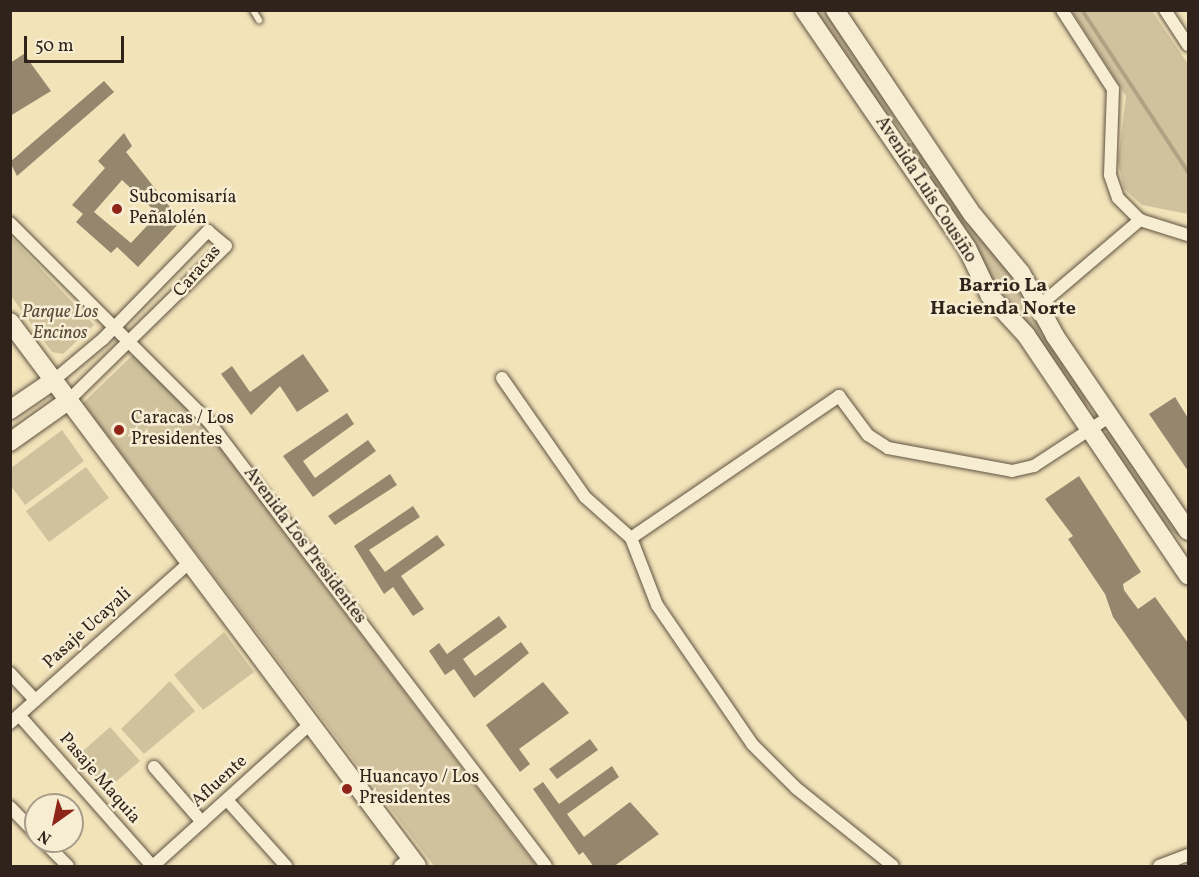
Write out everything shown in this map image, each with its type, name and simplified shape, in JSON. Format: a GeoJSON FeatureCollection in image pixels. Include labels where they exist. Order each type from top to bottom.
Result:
{"type":"FeatureCollection","features":[{"type":"Feature","properties":{"kind":"street","name":"Avenida Luis Cousiño"},"geometry":{"type":"LineString","coordinates":[[804,10],[967,249],[990,296],[1026,335],[1185,563]]}},
{"type":"Feature","properties":{"kind":"street","name":"Avenida Luis Cousiño"},"geometry":{"type":"LineString","coordinates":[[835,10],[914,128],[1039,306],[1109,417],[1188,531]]}},
{"type":"Feature","properties":{"kind":"street"},"geometry":{"type":"LineString","coordinates":[[1062,10],[1113,89],[1110,175],[1118,198],[1140,220],[1188,235]]}},
{"type":"Feature","properties":{"kind":"street"},"geometry":{"type":"LineString","coordinates":[[1165,10],[1188,45]]}},
{"type":"Feature","properties":{"kind":"street"},"geometry":{"type":"LineString","coordinates":[[893,141],[914,128]]}},
{"type":"Feature","properties":{"kind":"street"},"geometry":{"type":"LineString","coordinates":[[1039,306],[1140,220]]}},
{"type":"Feature","properties":{"kind":"street","name":"Avenida Los Presidentes"},"geometry":{"type":"LineString","coordinates":[[10,223],[133,341],[215,430],[546,867]]}},
{"type":"Feature","properties":{"kind":"street","name":"Caracas"},"geometry":{"type":"LineString","coordinates":[[10,410],[54,380],[116,326],[208,231],[226,246],[133,341],[69,400],[10,441]]}},
{"type":"Feature","properties":{"kind":"street"},"geometry":{"type":"LineString","coordinates":[[10,322],[310,724],[409,864]]}},
{"type":"Feature","properties":{"kind":"street"},"geometry":{"type":"LineString","coordinates":[[502,378],[585,497],[632,538],[657,605],[752,744],[796,788],[893,867]]}},
{"type":"Feature","properties":{"kind":"street"},"geometry":{"type":"LineString","coordinates":[[632,538],[839,396],[868,435],[888,448],[1012,471],[1034,466],[1109,417]]}},
{"type":"Feature","properties":{"kind":"street","name":"Pasaje Ucayali"},"geometry":{"type":"LineString","coordinates":[[15,719],[190,562]]}},
{"type":"Feature","properties":{"kind":"street"},"geometry":{"type":"LineString","coordinates":[[10,673],[35,700]]}},
{"type":"Feature","properties":{"kind":"street","name":"Pasaje Maquia"},"geometry":{"type":"LineString","coordinates":[[15,719],[153,867]]}},
{"type":"Feature","properties":{"kind":"street","name":"Afluente"},"geometry":{"type":"LineString","coordinates":[[153,867],[310,724]]}},
{"type":"Feature","properties":{"kind":"street"},"geometry":{"type":"LineString","coordinates":[[154,767],[202,822]]}},
{"type":"Feature","properties":{"kind":"street"},"geometry":{"type":"LineString","coordinates":[[227,800],[286,867]]}},
{"type":"Feature","properties":{"kind":"street"},"geometry":{"type":"LineString","coordinates":[[10,807],[24,822]]}},
{"type":"Feature","properties":{"kind":"street"},"geometry":{"type":"LineString","coordinates":[[55,853],[68,867]]}},
{"type":"Feature","properties":{"kind":"street"},"geometry":{"type":"LineString","coordinates":[[1159,867],[1188,855]]}},
{"type":"Feature","properties":{"kind":"lane"},"geometry":{"type":"LineString","coordinates":[[253,10],[259,20]]}},
{"type":"Feature","properties":{"kind":"green space"},"geometry":{"type":"Polygon","coordinates":[[[814,11],[831,11],[901,128],[882,112],[814,11]]]}},
{"type":"Feature","properties":{"kind":"green space"},"geometry":{"type":"Polygon","coordinates":[[[1072,11],[1152,11],[1188,64],[1188,214],[1142,205],[1124,189],[1118,162],[1126,96],[1072,11]]]}},
{"type":"Feature","properties":{"kind":"green space"},"geometry":{"type":"Polygon","coordinates":[[[907,143],[916,143],[1021,286],[1086,400],[1090,421],[904,151],[907,143]]]}},
{"type":"Feature","properties":{"kind":"green space","name":"Parque Los Encinos"},"geometry":{"type":"Polygon","coordinates":[[[11,237],[94,325],[63,354],[52,352],[11,296],[11,237]]]}},
{"type":"Feature","properties":{"kind":"green space","name":"Parque Los Encinos"},"geometry":{"type":"Polygon","coordinates":[[[137,351],[201,422],[536,866],[434,866],[83,403],[137,351]]]}},
{"type":"Feature","properties":{"kind":"green space"},"geometry":{"type":"Polygon","coordinates":[[[62,430],[84,461],[25,505],[11,486],[11,468],[62,430]]]}},
{"type":"Feature","properties":{"kind":"green space"},"geometry":{"type":"Polygon","coordinates":[[[1112,430],[1188,542],[1169,530],[1146,501],[1102,435],[1112,430]]]}},
{"type":"Feature","properties":{"kind":"green space"},"geometry":{"type":"Polygon","coordinates":[[[86,467],[109,498],[49,542],[26,511],[86,467]]]}},
{"type":"Feature","properties":{"kind":"green space"},"geometry":{"type":"Polygon","coordinates":[[[224,632],[254,672],[203,710],[174,675],[224,632]]]}},
{"type":"Feature","properties":{"kind":"green space"},"geometry":{"type":"Polygon","coordinates":[[[170,681],[195,711],[144,754],[121,729],[170,681]]]}},
{"type":"Feature","properties":{"kind":"green space"},"geometry":{"type":"Polygon","coordinates":[[[110,727],[140,761],[104,792],[75,758],[110,727]]]}},
{"type":"Feature","properties":{"kind":"building"},"geometry":{"type":"Polygon","coordinates":[[[24,54],[51,91],[10,116],[10,63],[24,54]]]}},
{"type":"Feature","properties":{"kind":"building"},"geometry":{"type":"Polygon","coordinates":[[[104,81],[114,92],[17,176],[10,162],[104,81]]]}},
{"type":"Feature","properties":{"kind":"building"},"geometry":{"type":"Polygon","coordinates":[[[124,133],[132,146],[126,152],[181,221],[138,267],[117,247],[111,253],[76,222],[83,214],[72,205],[105,168],[98,161],[124,133]],[[122,180],[94,212],[131,243],[158,214],[122,180]]]}},
{"type":"Feature","properties":{"kind":"building"},"geometry":{"type":"Polygon","coordinates":[[[303,354],[329,391],[297,412],[280,386],[251,415],[221,374],[232,366],[250,392],[303,354]]]}},
{"type":"Feature","properties":{"kind":"building"},"geometry":{"type":"Polygon","coordinates":[[[1175,397],[1188,418],[1188,471],[1149,414],[1175,397]]]}},
{"type":"Feature","properties":{"kind":"building"},"geometry":{"type":"Polygon","coordinates":[[[347,413],[354,424],[303,461],[315,478],[368,440],[376,451],[313,497],[283,456],[347,413]]]}},
{"type":"Feature","properties":{"kind":"building"},"geometry":{"type":"Polygon","coordinates":[[[390,474],[397,485],[335,525],[328,516],[390,474]]]}},
{"type":"Feature","properties":{"kind":"building"},"geometry":{"type":"Polygon","coordinates":[[[1079,476],[1141,572],[1123,584],[1124,590],[1138,609],[1155,597],[1188,643],[1188,723],[1113,617],[1105,594],[1068,539],[1073,536],[1045,499],[1079,476]]]}},
{"type":"Feature","properties":{"kind":"building"},"geometry":{"type":"Polygon","coordinates":[[[413,506],[420,517],[369,550],[385,572],[437,535],[445,545],[401,576],[424,609],[413,616],[393,587],[384,594],[354,546],[413,506]]]}},
{"type":"Feature","properties":{"kind":"building"},"geometry":{"type":"Polygon","coordinates":[[[499,616],[507,627],[463,659],[475,676],[521,642],[529,653],[474,698],[454,669],[445,675],[429,651],[439,643],[447,654],[499,616]]]}},
{"type":"Feature","properties":{"kind":"building"},"geometry":{"type":"Polygon","coordinates":[[[543,682],[569,713],[519,749],[530,764],[520,772],[486,725],[543,682]]]}},
{"type":"Feature","properties":{"kind":"building"},"geometry":{"type":"Polygon","coordinates":[[[590,739],[598,750],[557,779],[549,769],[590,739]]]}},
{"type":"Feature","properties":{"kind":"building"},"geometry":{"type":"Polygon","coordinates":[[[612,766],[619,777],[567,814],[584,837],[630,802],[659,834],[613,867],[594,867],[583,852],[579,855],[533,789],[543,782],[559,804],[612,766]]]}},
{"type":"Feature","properties":{"kind":"waterway"},"geometry":{"type":"LineString","coordinates":[[1082,10],[1188,172]]}},
{"type":"Feature","properties":{"kind":"place","name":"Subcomisaría Peñalolén"},"geometry":{"type":"Point","coordinates":[117,209]}},
{"type":"Feature","properties":{"kind":"place","name":"Caracas / Los Presidentes"},"geometry":{"type":"Point","coordinates":[119,430]}},
{"type":"Feature","properties":{"kind":"place","name":"Huancayo / Los Presidentes"},"geometry":{"type":"Point","coordinates":[347,789]}},
{"type":"Feature","properties":{"kind":"district","name":"Barrio La Hacienda Norte"},"geometry":{"type":"Point","coordinates":[1003,298]}}]}
